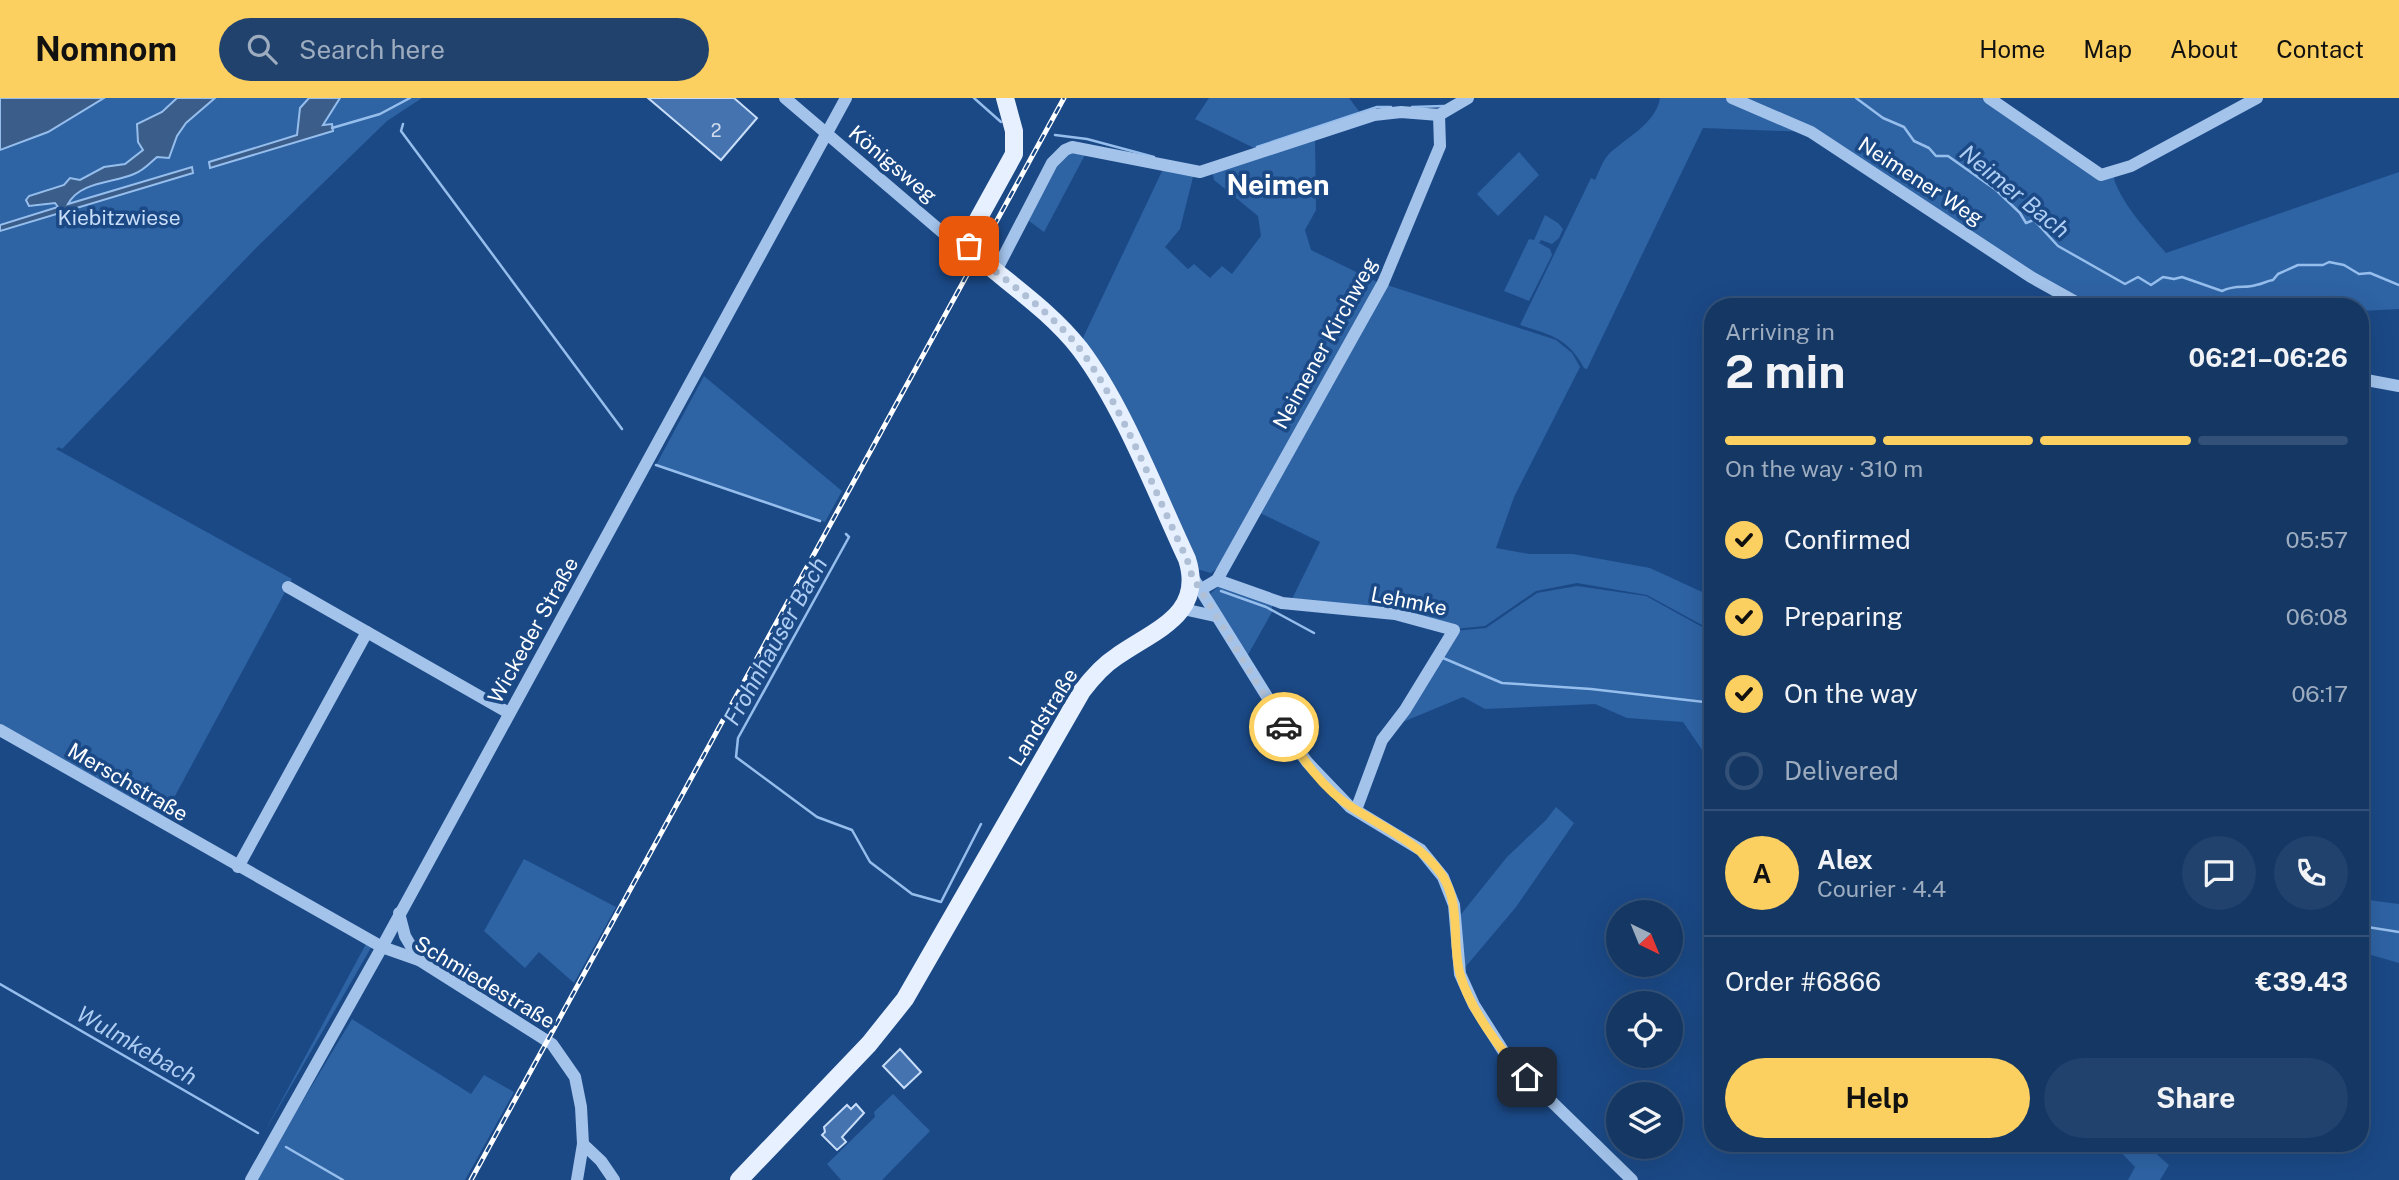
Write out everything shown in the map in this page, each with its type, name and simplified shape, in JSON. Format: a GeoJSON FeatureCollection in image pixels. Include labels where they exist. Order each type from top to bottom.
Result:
{"type":"FeatureCollection","features":[{"type":"Feature","properties":{"kind":"main road"},"geometry":{"type":"LineString","coordinates":[[1005,98],[1014,131],[1014,154],[971,233],[973,251],[1053,319],[1080,350],[1106,390],[1196,583],[1183,610]]}},
{"type":"Feature","properties":{"kind":"main road","name":"Landstraße"},"geometry":{"type":"LineString","coordinates":[[738,1180],[870,1044],[898,1009],[1063,722],[1093,677],[1115,658],[1183,610]]}},
{"type":"Feature","properties":{"kind":"street","name":"Königsweg"},"geometry":{"type":"LineString","coordinates":[[785,98],[956,244],[973,251]]}},
{"type":"Feature","properties":{"kind":"street","name":"Wickeder Straße"},"geometry":{"type":"LineString","coordinates":[[251,1180],[509,713],[641,461],[846,98]]}},
{"type":"Feature","properties":{"kind":"street"},"geometry":{"type":"LineString","coordinates":[[996,271],[1052,163],[1072,147],[1200,172],[1374,115],[1401,111],[1439,115],[1468,98]]}},
{"type":"Feature","properties":{"kind":"street","name":"Neimener Weg"},"geometry":{"type":"LineString","coordinates":[[1732,98],[1811,132],[2031,277],[2069,298]]}},
{"type":"Feature","properties":{"kind":"street"},"geometry":{"type":"LineString","coordinates":[[1989,98],[2101,175],[2131,166],[2257,98]]}},
{"type":"Feature","properties":{"kind":"street","name":"Neimener Kirchweg"},"geometry":{"type":"LineString","coordinates":[[1217,580],[1383,283],[1440,146],[1439,115]]}},
{"type":"Feature","properties":{"kind":"street"},"geometry":{"type":"LineString","coordinates":[[2369,380],[2399,386]]}},
{"type":"Feature","properties":{"kind":"street"},"geometry":{"type":"LineString","coordinates":[[1217,580],[1196,583],[1271,703],[1289,737],[1327,785],[1356,810],[1421,850],[1443,877],[1454,905],[1460,974],[1474,1005],[1509,1060],[1632,1180]]}},
{"type":"Feature","properties":{"kind":"street","name":"Lehmke"},"geometry":{"type":"LineString","coordinates":[[1217,580],[1282,603],[1395,614],[1454,629],[1405,710],[1382,740],[1356,810]]}},
{"type":"Feature","properties":{"kind":"street"},"geometry":{"type":"LineString","coordinates":[[288,587],[509,713]]}},
{"type":"Feature","properties":{"kind":"street"},"geometry":{"type":"LineString","coordinates":[[1183,610],[1214,615]]}},
{"type":"Feature","properties":{"kind":"street"},"geometry":{"type":"LineString","coordinates":[[238,867],[367,632]]}},
{"type":"Feature","properties":{"kind":"street","name":"Merschstraße"},"geometry":{"type":"LineString","coordinates":[[0,730],[382,947]]}},
{"type":"Feature","properties":{"kind":"street"},"geometry":{"type":"LineString","coordinates":[[399,913],[405,936],[419,960]]}},
{"type":"Feature","properties":{"kind":"street","name":"Schmiedestraße"},"geometry":{"type":"LineString","coordinates":[[382,947],[419,960],[552,1044],[575,1077],[581,1107],[583,1144],[577,1180]]}},
{"type":"Feature","properties":{"kind":"street"},"geometry":{"type":"LineString","coordinates":[[583,1144],[601,1161],[614,1180]]}},
{"type":"Feature","properties":{"kind":"green space","name":"Kiebitzwiese"},"geometry":{"type":"Polygon","coordinates":[[[0,98],[422,98],[387,121],[256,248],[62,449],[56,449],[292,579],[162,820],[376,939],[264,1133],[366,944],[0,736],[0,98]]]}},
{"type":"Feature","properties":{"kind":"green space"},"geometry":{"type":"Polygon","coordinates":[[[1209,98],[1349,98],[1361,114],[1256,149],[1195,119],[1209,98]]]}},
{"type":"Feature","properties":{"kind":"green space"},"geometry":{"type":"Polygon","coordinates":[[[1660,98],[1728,98],[1810,132],[1703,128],[1587,369],[1572,350],[1558,339],[1520,325],[1591,178],[1595,180],[1608,155],[1653,115],[1660,98]]]}},
{"type":"Feature","properties":{"kind":"green space"},"geometry":{"type":"Polygon","coordinates":[[[1736,98],[1987,98],[2101,176],[2113,174],[2127,205],[2166,253],[2399,172],[2399,309],[2369,311],[2369,298],[2073,298],[1811,130],[1736,98]]]}},
{"type":"Feature","properties":{"kind":"green space"},"geometry":{"type":"Polygon","coordinates":[[[1315,136],[1316,210],[1305,230],[1311,250],[1379,283],[1219,567],[1211,573],[1197,569],[1081,342],[1164,167],[1194,173],[1180,229],[1165,247],[1188,269],[1194,264],[1210,278],[1222,266],[1232,274],[1261,236],[1258,216],[1214,180],[1212,169],[1315,136]]]}},
{"type":"Feature","properties":{"kind":"green space"},"geometry":{"type":"Polygon","coordinates":[[[1074,150],[1086,153],[1044,232],[1025,218],[1060,158],[1074,150]]]}},
{"type":"Feature","properties":{"kind":"green space"},"geometry":{"type":"Polygon","coordinates":[[[1519,152],[1539,175],[1498,216],[1477,194],[1519,152]]]}},
{"type":"Feature","properties":{"kind":"green space"},"geometry":{"type":"Polygon","coordinates":[[[1545,215],[1563,229],[1552,244],[1541,240],[1539,243],[1550,249],[1552,255],[1529,301],[1504,291],[1529,239],[1534,240],[1545,215]]]}},
{"type":"Feature","properties":{"kind":"green space"},"geometry":{"type":"Polygon","coordinates":[[[1384,284],[1556,340],[1572,353],[1580,367],[1514,497],[1496,548],[1529,554],[1573,554],[1650,568],[1704,593],[1704,626],[1647,595],[1577,583],[1536,591],[1485,626],[1454,629],[1291,601],[1320,542],[1256,511],[1384,284]]]}},
{"type":"Feature","properties":{"kind":"green space"},"geometry":{"type":"Polygon","coordinates":[[[704,376],[842,491],[825,522],[656,465],[704,376]]]}},
{"type":"Feature","properties":{"kind":"green space"},"geometry":{"type":"Polygon","coordinates":[[[1219,586],[1272,601],[1272,612],[1245,660],[1212,602],[1211,593],[1219,586]]]}},
{"type":"Feature","properties":{"kind":"green space"},"geometry":{"type":"Polygon","coordinates":[[[1577,586],[1646,596],[1704,628],[1704,753],[1683,722],[1627,718],[1595,704],[1485,709],[1463,697],[1398,724],[1454,631],[1486,628],[1537,593],[1577,586]]]}},
{"type":"Feature","properties":{"kind":"green space"},"geometry":{"type":"Polygon","coordinates":[[[1556,807],[1574,823],[1516,907],[1462,971],[1458,918],[1507,857],[1556,807]]]}},
{"type":"Feature","properties":{"kind":"green space"},"geometry":{"type":"Polygon","coordinates":[[[524,859],[616,907],[574,983],[539,952],[525,968],[484,931],[524,859]]]}},
{"type":"Feature","properties":{"kind":"green space"},"geometry":{"type":"Polygon","coordinates":[[[2369,900],[2399,904],[2399,963],[2369,954],[2369,900]]]}},
{"type":"Feature","properties":{"kind":"green space"},"geometry":{"type":"Polygon","coordinates":[[[352,1019],[471,1094],[484,1075],[514,1092],[465,1180],[255,1180],[352,1019]]]}},
{"type":"Feature","properties":{"kind":"green space"},"geometry":{"type":"Polygon","coordinates":[[[893,1094],[930,1131],[882,1180],[841,1180],[827,1164],[875,1117],[874,1112],[893,1094]]]}},
{"type":"Feature","properties":{"kind":"green space"},"geometry":{"type":"Polygon","coordinates":[[[2121,1152],[2154,1152],[2169,1165],[2160,1180],[2128,1180],[2135,1167],[2121,1152]]]}},
{"type":"Feature","properties":{"kind":"shaded area"},"geometry":{"type":"Polygon","coordinates":[[[0,98],[104,98],[48,132],[0,150],[0,98]]]}},
{"type":"Feature","properties":{"kind":"shaded area"},"geometry":{"type":"Polygon","coordinates":[[[177,98],[215,98],[186,123],[177,136],[169,158],[157,157],[137,173],[89,187],[73,196],[68,204],[192,167],[193,173],[0,231],[0,225],[58,207],[55,203],[29,206],[26,200],[29,196],[64,185],[70,178],[80,180],[104,167],[125,164],[143,150],[138,142],[137,124],[162,112],[177,98]]]}},
{"type":"Feature","properties":{"kind":"shaded area"},"geometry":{"type":"Polygon","coordinates":[[[309,98],[340,98],[323,125],[332,124],[333,131],[210,168],[209,162],[297,135],[300,108],[309,98]]]}},
{"type":"Feature","properties":{"kind":"building"},"geometry":{"type":"Polygon","coordinates":[[[648,98],[734,98],[757,118],[721,160],[648,98]]]}},
{"type":"Feature","properties":{"kind":"building"},"geometry":{"type":"Polygon","coordinates":[[[900,1049],[921,1072],[904,1088],[883,1066],[900,1049]]]}},
{"type":"Feature","properties":{"kind":"building"},"geometry":{"type":"Polygon","coordinates":[[[856,1104],[864,1113],[842,1137],[846,1142],[837,1150],[822,1135],[825,1132],[824,1127],[847,1105],[851,1109],[856,1104]]]}},
{"type":"Feature","properties":{"kind":"waterway"},"geometry":{"type":"LineString","coordinates":[[332,128],[380,114],[410,98]]}},
{"type":"Feature","properties":{"kind":"waterway","name":"Neimer Bach"},"geometry":{"type":"LineString","coordinates":[[974,98],[1001,122]]}},
{"type":"Feature","properties":{"kind":"waterway","name":"Neimer Bach"},"geometry":{"type":"LineString","coordinates":[[1856,98],[1883,118],[1904,127],[1914,141],[1929,148],[1936,156],[1948,156],[1996,190],[2020,213],[2026,223],[2034,220],[2058,246],[2125,284],[2138,277],[2151,285],[2163,277],[2182,277],[2222,291],[2273,280],[2278,274],[2298,265],[2323,265],[2329,262],[2344,265],[2359,274],[2370,273],[2399,285]]}},
{"type":"Feature","properties":{"kind":"waterway","name":"Neimer Bach"},"geometry":{"type":"LineString","coordinates":[[1412,107],[1444,106]]}},
{"type":"Feature","properties":{"kind":"waterway","name":"Neimer Bach"},"geometry":{"type":"LineString","coordinates":[[1257,147],[1377,107],[1391,107]]}},
{"type":"Feature","properties":{"kind":"waterway","name":"Frohnhauser Bach"},"geometry":{"type":"LineString","coordinates":[[403,124],[401,131],[622,429]]}},
{"type":"Feature","properties":{"kind":"waterway","name":"Neimer Bach"},"geometry":{"type":"LineString","coordinates":[[1055,135],[1087,139],[1154,157]]}},
{"type":"Feature","properties":{"kind":"waterway","name":"Frohnhauser Bach"},"geometry":{"type":"LineString","coordinates":[[656,465],[820,521]]}},
{"type":"Feature","properties":{"kind":"waterway","name":"Frohnhauser Bach"},"geometry":{"type":"LineString","coordinates":[[846,534],[849,537],[738,738],[736,757],[817,817],[852,830],[870,862],[912,894],[941,902],[981,824]]}},
{"type":"Feature","properties":{"kind":"waterway","name":"Frohnhauser Bach"},"geometry":{"type":"LineString","coordinates":[[1221,591],[1266,607],[1314,633]]}},
{"type":"Feature","properties":{"kind":"waterway","name":"Frohnhauser Bach"},"geometry":{"type":"LineString","coordinates":[[1443,658],[1502,683],[1591,689],[1704,702]]}},
{"type":"Feature","properties":{"kind":"waterway","name":"Frohnhauser Bach"},"geometry":{"type":"LineString","coordinates":[[2369,927],[2399,932]]}},
{"type":"Feature","properties":{"kind":"waterway","name":"Wulmkebach"},"geometry":{"type":"LineString","coordinates":[[0,984],[258,1133]]}},
{"type":"Feature","properties":{"kind":"waterway","name":"Wulmkebach"},"geometry":{"type":"LineString","coordinates":[[286,1147],[343,1180]]}},
{"type":"Feature","properties":{"kind":"railway"},"geometry":{"type":"LineString","coordinates":[[471,1180],[1064,98]]}},
{"type":"Feature","properties":{"kind":"way so far"},"geometry":{"type":"LineString","coordinates":[[969,246],[977,256],[1053,319],[1086,358],[1106,390],[1187,559],[1192,576],[1284,727]]}},
{"type":"Feature","properties":{"kind":"district","name":"Neimen"},"geometry":{"type":"Point","coordinates":[1278,184]}},
{"type":"Feature","properties":{"kind":"route"},"geometry":{"type":"LineString","coordinates":[[1284,727],[1307,762],[1350,807],[1421,850],[1443,877],[1454,905],[1460,974],[1474,1005],[1509,1060],[1527,1077]]}}]}
